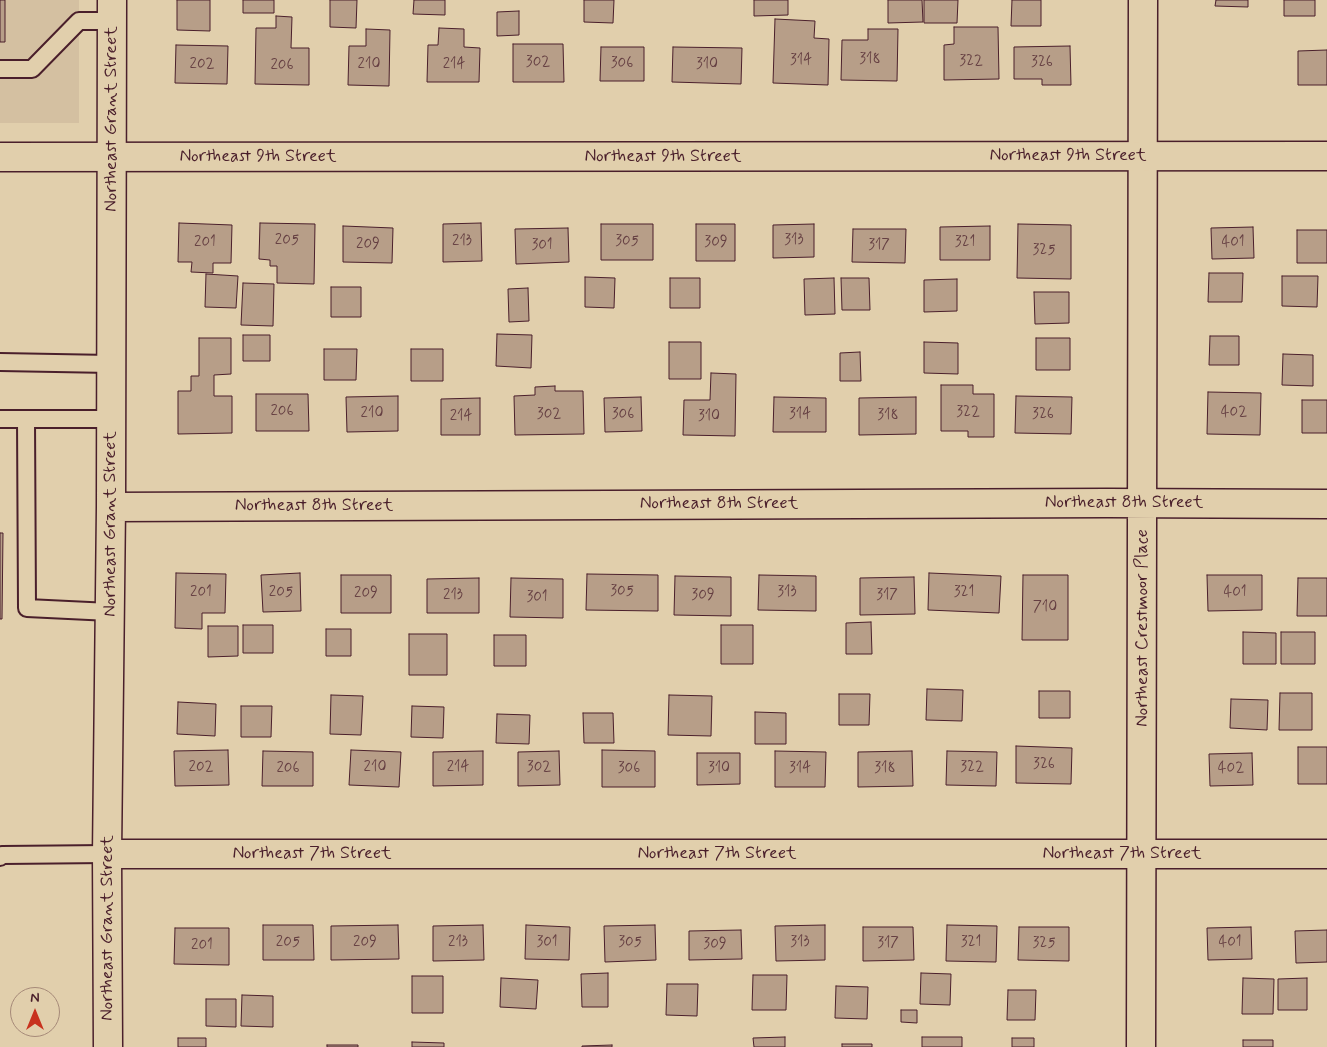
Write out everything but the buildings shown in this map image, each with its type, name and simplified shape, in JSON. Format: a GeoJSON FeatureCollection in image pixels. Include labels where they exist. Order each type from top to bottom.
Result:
{"type":"FeatureCollection","features":[{"type":"Feature","properties":{"kind":"street","name":"Northeast Crestmoor Place"},"geometry":{"type":"LineString","coordinates":[[1142,1047],[1143,0]]}},
{"type":"Feature","properties":{"kind":"street","name":"Northeast Grant Street"},"geometry":{"type":"LineString","coordinates":[[108,1047],[107,854],[112,507],[112,11]]}},
{"type":"Feature","properties":{"kind":"street","name":"Northeast 9th Street"},"geometry":{"type":"LineString","coordinates":[[0,156],[1327,156]]}},
{"type":"Feature","properties":{"kind":"street","name":"Northeast 8th Street"},"geometry":{"type":"LineString","coordinates":[[112,507],[1327,504]]}},
{"type":"Feature","properties":{"kind":"street","name":"Northeast 7th Street"},"geometry":{"type":"LineString","coordinates":[[107,854],[1327,854]]}},
{"type":"Feature","properties":{"kind":"lane"},"geometry":{"type":"LineString","coordinates":[[0,69],[32,69],[79,21],[112,11]]}},
{"type":"Feature","properties":{"kind":"lane"},"geometry":{"type":"LineString","coordinates":[[0,362],[112,364]]}},
{"type":"Feature","properties":{"kind":"lane"},"geometry":{"type":"LineString","coordinates":[[0,419],[111,420]]}},
{"type":"Feature","properties":{"kind":"lane"},"geometry":{"type":"LineString","coordinates":[[26,419],[27,608],[110,612]]}},
{"type":"Feature","properties":{"kind":"lane"},"geometry":{"type":"LineString","coordinates":[[0,857],[2,855],[107,854]]}},
{"type":"Feature","properties":{"kind":"shaded area"},"geometry":{"type":"Polygon","coordinates":[[[0,0],[79,0],[79,123],[0,123],[0,0]]]}}]}
